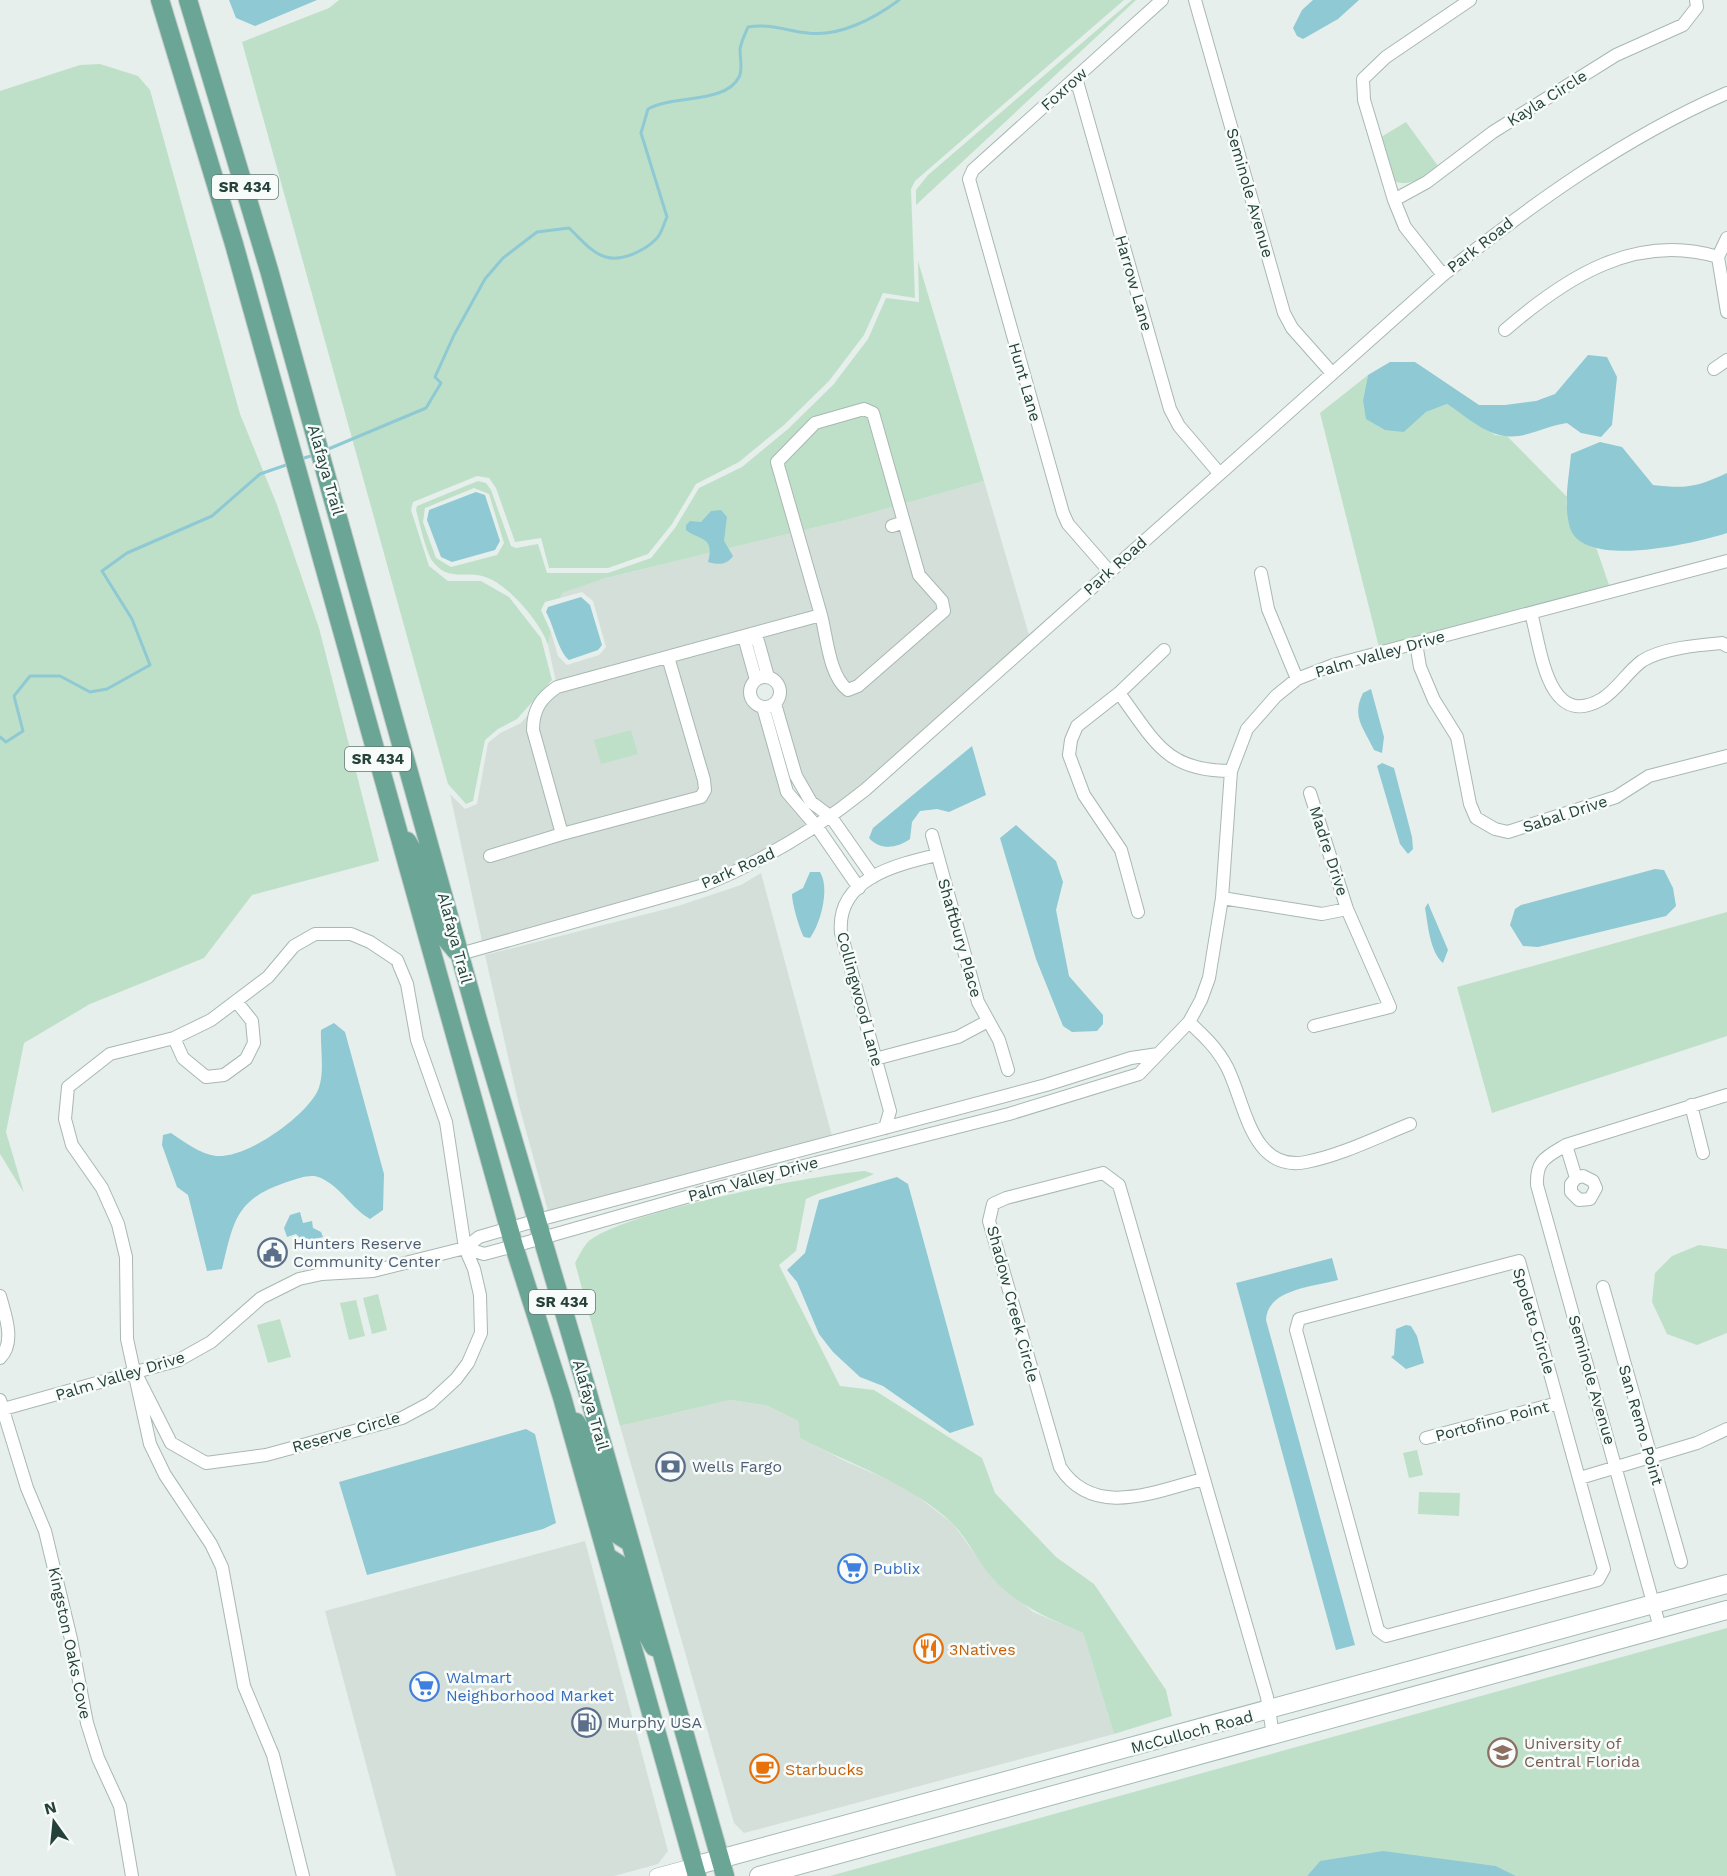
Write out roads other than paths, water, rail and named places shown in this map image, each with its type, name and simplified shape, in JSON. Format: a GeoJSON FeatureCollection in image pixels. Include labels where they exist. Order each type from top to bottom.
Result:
{"type":"FeatureCollection","features":[{"type":"Feature","properties":{"kind":"main road","name":"Alafaya Trail"},"geometry":{"type":"LineString","coordinates":[[160,0],[234,244],[512,1237],[562,1397],[695,1871]]}},
{"type":"Feature","properties":{"kind":"main road","name":"Alafaya Trail"},"geometry":{"type":"LineString","coordinates":[[188,0],[299,374],[460,954],[632,1543],[723,1868]]}},
{"type":"Feature","properties":{"kind":"main road"},"geometry":{"type":"LineString","coordinates":[[234,244],[254,267],[269,270]]}},
{"type":"Feature","properties":{"kind":"main road"},"geometry":{"type":"LineString","coordinates":[[339,617],[358,624],[373,639]]}},
{"type":"Feature","properties":{"kind":"main road"},"geometry":{"type":"LineString","coordinates":[[395,822],[421,864],[440,932],[460,954]]}},
{"type":"Feature","properties":{"kind":"main road"},"geometry":{"type":"LineString","coordinates":[[562,1397],[590,1446],[612,1523],[618,1535],[632,1543]]}},
{"type":"Feature","properties":{"kind":"main road"},"geometry":{"type":"LineString","coordinates":[[607,1557],[622,1566],[640,1622],[669,1675]]}},
{"type":"Feature","properties":{"kind":"main road","name":"McCulloch Road"},"geometry":{"type":"LineString","coordinates":[[695,1871],[723,1868],[1044,1772],[1727,1584]]}},
{"type":"Feature","properties":{"kind":"main road","name":"McCulloch Road"},"geometry":{"type":"LineString","coordinates":[[759,1876],[1727,1610]]}},
{"type":"Feature","properties":{"kind":"street","name":"Foxrow"},"geometry":{"type":"LineString","coordinates":[[969,178],[973,170],[1162,0]]}},
{"type":"Feature","properties":{"kind":"street","name":"Seminole Avenue"},"geometry":{"type":"LineString","coordinates":[[1195,0],[1284,313],[1292,328],[1331,372]]}},
{"type":"Feature","properties":{"kind":"street"},"geometry":{"type":"LineString","coordinates":[[1443,275],[1405,227],[1394,200],[1364,100],[1363,79],[1386,57],[1470,0]]}},
{"type":"Feature","properties":{"kind":"street","name":"Kayla Circle"},"geometry":{"type":"LineString","coordinates":[[1394,200],[1427,182],[1493,132],[1616,55],[1683,25],[1697,7],[1696,0]]}},
{"type":"Feature","properties":{"kind":"street","name":"Harrow Lane"},"geometry":{"type":"LineString","coordinates":[[1077,78],[1170,409],[1179,426],[1219,473]]}},
{"type":"Feature","properties":{"kind":"street","name":"Park Road"},"geometry":{"type":"LineString","coordinates":[[460,954],[704,885],[756,862],[817,827],[899,760],[1331,372],[1443,275],[1521,212],[1558,187],[1662,125],[1727,93]]}},
{"type":"Feature","properties":{"kind":"street","name":"Hunt Lane"},"geometry":{"type":"LineString","coordinates":[[969,178],[1063,513],[1068,524],[1109,571]]}},
{"type":"Feature","properties":{"kind":"street"},"geometry":{"type":"LineString","coordinates":[[1727,238],[1718,257],[1727,312]]}},
{"type":"Feature","properties":{"kind":"street"},"geometry":{"type":"LineString","coordinates":[[1505,330],[1534,305],[1573,278],[1600,266],[1644,252],[1677,249],[1718,257]]}},
{"type":"Feature","properties":{"kind":"street"},"geometry":{"type":"LineString","coordinates":[[1714,369],[1727,360]]}},
{"type":"Feature","properties":{"kind":"street"},"geometry":{"type":"LineString","coordinates":[[864,409],[873,413],[898,524],[919,575],[942,601],[944,611],[858,686],[848,690],[836,675],[821,615],[777,462],[815,423],[864,409]]}},
{"type":"Feature","properties":{"kind":"street","name":"Palm Valley Drive"},"geometry":{"type":"LineString","coordinates":[[1,1406],[136,1374],[195,1353],[218,1336],[250,1305],[283,1285],[321,1274],[373,1271],[465,1248],[479,1237],[512,1237],[540,1228],[1042,1104],[1139,1074],[1189,1022],[1201,1000],[1209,978],[1222,898],[1231,771],[1247,729],[1276,696],[1297,679],[1333,666],[1727,561]]}},
{"type":"Feature","properties":{"kind":"street"},"geometry":{"type":"LineString","coordinates":[[1261,573],[1268,609],[1297,679]]}},
{"type":"Feature","properties":{"kind":"street"},"geometry":{"type":"LineString","coordinates":[[1531,613],[1553,691],[1563,703],[1578,708],[1600,700],[1615,690],[1643,661],[1681,648],[1722,643],[1727,646]]}},
{"type":"Feature","properties":{"kind":"street"},"geometry":{"type":"LineString","coordinates":[[562,834],[533,730],[533,717],[538,705],[557,687],[821,615]]}},
{"type":"Feature","properties":{"kind":"street"},"geometry":{"type":"LineString","coordinates":[[750,635],[758,640],[762,679],[750,693],[754,702],[769,705]]}},
{"type":"Feature","properties":{"kind":"street","name":"Sabal Drive"},"geometry":{"type":"LineString","coordinates":[[1416,643],[1420,667],[1434,700],[1457,737],[1470,804],[1476,818],[1495,829],[1508,832],[1616,797],[1649,777],[1727,756]]}},
{"type":"Feature","properties":{"kind":"street"},"geometry":{"type":"LineString","coordinates":[[1138,912],[1121,850],[1084,795],[1069,755],[1071,740],[1077,726],[1119,693],[1164,650]]}},
{"type":"Feature","properties":{"kind":"street"},"geometry":{"type":"LineString","coordinates":[[490,856],[701,797],[705,790],[704,780],[668,657]]}},
{"type":"Feature","properties":{"kind":"street"},"geometry":{"type":"LineString","coordinates":[[762,679],[779,686],[780,696],[769,705]]}},
{"type":"Feature","properties":{"kind":"street"},"geometry":{"type":"LineString","coordinates":[[1119,693],[1171,758],[1190,768],[1231,771]]}},
{"type":"Feature","properties":{"kind":"street"},"geometry":{"type":"LineString","coordinates":[[769,705],[796,776],[811,802],[831,817],[873,877]]}},
{"type":"Feature","properties":{"kind":"street"},"geometry":{"type":"LineString","coordinates":[[769,705],[787,792],[817,827],[859,888]]}},
{"type":"Feature","properties":{"kind":"street","name":"Madre Drive"},"geometry":{"type":"LineString","coordinates":[[1310,793],[1347,909],[1390,1007],[1314,1026]]}},
{"type":"Feature","properties":{"kind":"street","name":"Shaftbury Place"},"geometry":{"type":"LineString","coordinates":[[932,836],[978,1002],[999,1040],[1008,1070]]}},
{"type":"Feature","properties":{"kind":"street"},"geometry":{"type":"LineString","coordinates":[[836,855],[850,845]]}},
{"type":"Feature","properties":{"kind":"street","name":"Collingwood Lane"},"geometry":{"type":"LineString","coordinates":[[885,1128],[890,1111],[841,933],[842,906],[873,877],[903,864],[937,855]]}},
{"type":"Feature","properties":{"kind":"street"},"geometry":{"type":"LineString","coordinates":[[1222,898],[1322,914],[1347,909]]}},
{"type":"Feature","properties":{"kind":"street","name":"Reserve Circle"},"geometry":{"type":"LineString","coordinates":[[315,934],[351,934],[370,942],[397,960],[407,984],[417,1040],[447,1122],[465,1248],[474,1269],[480,1295],[481,1333],[468,1363],[456,1379],[430,1403],[402,1418],[266,1455],[206,1463],[171,1443],[136,1374],[125,1316],[129,1283],[126,1257],[118,1224],[102,1188],[72,1145],[65,1119],[68,1087],[110,1054],[174,1038],[211,1020],[236,1001],[268,977],[294,946],[315,934]]}},
{"type":"Feature","properties":{"kind":"street"},"geometry":{"type":"LineString","coordinates":[[174,1038],[183,1058],[206,1077],[224,1075],[246,1059],[254,1043],[252,1021],[236,1001]]}},
{"type":"Feature","properties":{"kind":"street"},"geometry":{"type":"LineString","coordinates":[[875,1059],[958,1037],[988,1021]]}},
{"type":"Feature","properties":{"kind":"street"},"geometry":{"type":"LineString","coordinates":[[1189,1022],[1215,1046],[1228,1069],[1257,1140],[1268,1156],[1274,1159],[1285,1163],[1307,1162],[1410,1124]]}},
{"type":"Feature","properties":{"kind":"street","name":"Palm Valley Drive"},"geometry":{"type":"LineString","coordinates":[[465,1248],[484,1254],[512,1237],[540,1228],[885,1128],[1038,1087],[1131,1058],[1158,1053]]}},
{"type":"Feature","properties":{"kind":"street"},"geometry":{"type":"LineString","coordinates":[[1038,1087],[1042,1104]]}},
{"type":"Feature","properties":{"kind":"street","name":"Seminole Avenue"},"geometry":{"type":"LineString","coordinates":[[1660,1628],[1537,1185],[1536,1171],[1540,1162],[1566,1145],[1727,1095]]}},
{"type":"Feature","properties":{"kind":"street"},"geometry":{"type":"LineString","coordinates":[[1691,1105],[1703,1153]]}},
{"type":"Feature","properties":{"kind":"street"},"geometry":{"type":"LineString","coordinates":[[1566,1145],[1576,1178]]}},
{"type":"Feature","properties":{"kind":"street","name":"Shadow Creek Circle"},"geometry":{"type":"LineString","coordinates":[[1203,1479],[1130,1498],[1109,1498],[1084,1492],[1067,1479],[1060,1467],[989,1221],[993,1204],[1006,1198],[1103,1173],[1119,1185],[1270,1710],[1274,1735]]}},
{"type":"Feature","properties":{"kind":"street","name":"Spoleto Circle"},"geometry":{"type":"LineString","coordinates":[[1519,1261],[1558,1403],[1604,1569],[1598,1580],[1386,1636],[1378,1629],[1299,1342],[1296,1330],[1299,1319],[1519,1261]]}},
{"type":"Feature","properties":{"kind":"street","name":"San Remo Point"},"geometry":{"type":"LineString","coordinates":[[1603,1287],[1681,1562]]}},
{"type":"Feature","properties":{"kind":"street"},"geometry":{"type":"LineString","coordinates":[[0,1296],[9,1332],[6,1352],[0,1358]]}},
{"type":"Feature","properties":{"kind":"street"},"geometry":{"type":"LineString","coordinates":[[136,1374],[150,1444],[165,1475],[211,1544],[222,1567],[244,1686],[273,1755],[303,1876]]}},
{"type":"Feature","properties":{"kind":"street","name":"Portofino Point"},"geometry":{"type":"LineString","coordinates":[[1426,1438],[1558,1403]]}},
{"type":"Feature","properties":{"kind":"street","name":"Kingston Oaks Cove"},"geometry":{"type":"LineString","coordinates":[[1,1406],[27,1488],[45,1531],[71,1639],[87,1724],[98,1758],[120,1806],[132,1876]]}},
{"type":"Feature","properties":{"kind":"street"},"geometry":{"type":"LineString","coordinates":[[1580,1478],[1697,1443],[1727,1429]]}},
{"type":"Feature","properties":{"kind":"street"},"geometry":{"type":"LineString","coordinates":[[1044,1772],[1050,1797]]}},
{"type":"Feature","properties":{"kind":"street","name":"McCulloch Road"},"geometry":{"type":"LineString","coordinates":[[657,1876],[695,1871]]}},
{"type":"Feature","properties":{"kind":"water"},"geometry":{"type":"Polygon","coordinates":[[[229,0],[317,0],[255,26],[236,18],[229,0]]]}},
{"type":"Feature","properties":{"kind":"water"},"geometry":{"type":"Polygon","coordinates":[[[1313,0],[1359,0],[1338,19],[1303,39],[1297,36],[1293,28],[1302,10],[1313,0]]]}},
{"type":"Feature","properties":{"kind":"water"},"geometry":{"type":"Polygon","coordinates":[[[1588,355],[1607,357],[1617,377],[1612,425],[1601,437],[1581,433],[1567,423],[1518,436],[1498,435],[1480,427],[1447,404],[1426,412],[1404,432],[1385,430],[1366,419],[1363,400],[1368,375],[1390,362],[1415,362],[1479,405],[1505,405],[1536,401],[1555,394],[1588,355]]]}},
{"type":"Feature","properties":{"kind":"water"},"geometry":{"type":"Polygon","coordinates":[[[1600,442],[1622,447],[1653,485],[1691,486],[1727,473],[1727,533],[1667,547],[1642,550],[1618,551],[1596,548],[1579,541],[1570,528],[1567,510],[1571,454],[1600,442]]]}},
{"type":"Feature","properties":{"kind":"water"},"geometry":{"type":"Polygon","coordinates":[[[476,492],[485,495],[500,541],[495,550],[452,562],[441,557],[427,520],[429,510],[476,492]]]}},
{"type":"Feature","properties":{"kind":"water"},"geometry":{"type":"Polygon","coordinates":[[[721,510],[727,517],[724,541],[733,556],[725,563],[715,564],[708,562],[710,553],[708,543],[686,530],[686,525],[690,521],[701,522],[711,511],[721,510]]]}},
{"type":"Feature","properties":{"kind":"water"},"geometry":{"type":"Polygon","coordinates":[[[581,597],[590,605],[602,645],[598,650],[569,660],[562,651],[546,612],[548,607],[581,597]]]}},
{"type":"Feature","properties":{"kind":"water"},"geometry":{"type":"Polygon","coordinates":[[[1371,689],[1384,737],[1382,753],[1374,750],[1360,722],[1358,709],[1360,701],[1363,693],[1371,689]]]}},
{"type":"Feature","properties":{"kind":"water"},"geometry":{"type":"Polygon","coordinates":[[[972,746],[986,795],[949,812],[937,809],[920,811],[912,822],[910,839],[900,844],[889,847],[879,845],[869,838],[873,828],[972,746]]]}},
{"type":"Feature","properties":{"kind":"water"},"geometry":{"type":"Polygon","coordinates":[[[1382,763],[1394,768],[1412,837],[1413,849],[1408,854],[1400,844],[1377,766],[1382,763]]]}},
{"type":"Feature","properties":{"kind":"water"},"geometry":{"type":"Polygon","coordinates":[[[1016,825],[1056,861],[1063,882],[1056,910],[1069,976],[1103,1015],[1103,1024],[1097,1031],[1072,1032],[1063,1026],[1036,959],[1000,838],[1016,825]]]}},
{"type":"Feature","properties":{"kind":"water"},"geometry":{"type":"Polygon","coordinates":[[[1655,869],[1664,870],[1673,888],[1676,906],[1666,916],[1538,947],[1523,946],[1510,925],[1515,909],[1521,905],[1655,869]]]}},
{"type":"Feature","properties":{"kind":"water"},"geometry":{"type":"Polygon","coordinates":[[[810,872],[820,872],[823,879],[824,896],[821,915],[810,938],[804,937],[802,933],[792,894],[803,888],[810,872]]]}},
{"type":"Feature","properties":{"kind":"water"},"geometry":{"type":"Polygon","coordinates":[[[1428,903],[1448,950],[1443,963],[1435,952],[1430,938],[1425,908],[1428,903]]]}},
{"type":"Feature","properties":{"kind":"water"},"geometry":{"type":"Polygon","coordinates":[[[334,1023],[345,1032],[384,1174],[383,1210],[370,1219],[328,1182],[317,1177],[301,1177],[272,1188],[248,1203],[235,1223],[222,1269],[207,1271],[188,1195],[177,1187],[162,1145],[163,1135],[171,1133],[198,1150],[216,1156],[242,1151],[286,1126],[316,1094],[322,1071],[321,1030],[334,1023]]]}},
{"type":"Feature","properties":{"kind":"water"},"geometry":{"type":"Polygon","coordinates":[[[897,1177],[908,1184],[974,1425],[950,1433],[883,1386],[860,1377],[833,1352],[819,1334],[797,1282],[787,1270],[805,1253],[819,1200],[897,1177]]]}},
{"type":"Feature","properties":{"kind":"water"},"geometry":{"type":"Polygon","coordinates":[[[300,1212],[303,1223],[312,1221],[313,1228],[321,1232],[323,1237],[304,1242],[296,1234],[287,1237],[284,1228],[290,1215],[300,1212]]]}},
{"type":"Feature","properties":{"kind":"water"},"geometry":{"type":"Polygon","coordinates":[[[1332,1258],[1338,1280],[1293,1291],[1283,1296],[1268,1310],[1266,1320],[1355,1645],[1336,1650],[1236,1283],[1332,1258]]]}},
{"type":"Feature","properties":{"kind":"water"},"geometry":{"type":"Polygon","coordinates":[[[1406,1325],[1411,1326],[1417,1336],[1424,1363],[1406,1369],[1391,1357],[1394,1355],[1396,1329],[1406,1325]]]}},
{"type":"Feature","properties":{"kind":"water"},"geometry":{"type":"Polygon","coordinates":[[[526,1429],[535,1434],[556,1523],[543,1529],[367,1575],[339,1482],[526,1429]]]}},
{"type":"Feature","properties":{"kind":"water"},"geometry":{"type":"Polygon","coordinates":[[[1383,1851],[1496,1866],[1516,1876],[1307,1876],[1320,1861],[1383,1851]]]}},
{"type":"Feature","properties":{"kind":"waterway"},"geometry":{"type":"LineString","coordinates":[[326,450],[426,408],[441,383],[435,377],[454,335],[485,279],[503,258],[537,232],[569,228],[595,252],[612,258],[633,254],[647,247],[657,238],[667,217],[641,133],[648,109],[670,102],[711,95],[732,86],[740,74],[740,49],[748,27],[770,27],[808,33],[832,32],[856,25],[899,0]]}},
{"type":"Feature","properties":{"kind":"waterway"},"geometry":{"type":"LineString","coordinates":[[301,459],[314,455]]}},
{"type":"Feature","properties":{"kind":"waterway"},"geometry":{"type":"LineString","coordinates":[[0,737],[6,742],[23,731],[14,696],[30,676],[60,676],[90,692],[107,689],[150,665],[132,619],[102,571],[127,553],[212,516],[260,474],[289,464]]}},
{"type":"Feature","properties":{"kind":"place","name":"Hunters Reserve Community Center"},"geometry":{"type":"Point","coordinates":[272,1252]}},
{"type":"Feature","properties":{"kind":"place","name":"Wells Fargo"},"geometry":{"type":"Point","coordinates":[671,1466]}},
{"type":"Feature","properties":{"kind":"place","name":"Publix"},"geometry":{"type":"Point","coordinates":[852,1568]}},
{"type":"Feature","properties":{"kind":"place","name":"3Natives"},"geometry":{"type":"Point","coordinates":[928,1649]}},
{"type":"Feature","properties":{"kind":"place","name":"Walmart Neighborhood Market"},"geometry":{"type":"Point","coordinates":[425,1686]}},
{"type":"Feature","properties":{"kind":"place","name":"Murphy USA"},"geometry":{"type":"Point","coordinates":[586,1722]}},
{"type":"Feature","properties":{"kind":"place","name":"University of Central Florida"},"geometry":{"type":"Point","coordinates":[1503,1752]}},
{"type":"Feature","properties":{"kind":"place","name":"Starbucks"},"geometry":{"type":"Point","coordinates":[764,1769]}}]}
